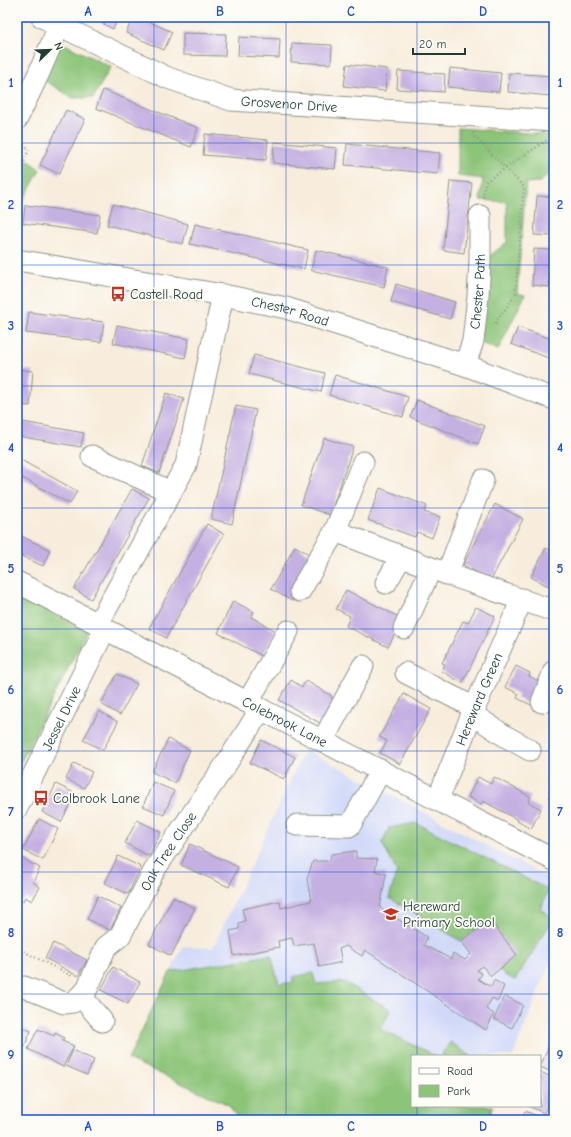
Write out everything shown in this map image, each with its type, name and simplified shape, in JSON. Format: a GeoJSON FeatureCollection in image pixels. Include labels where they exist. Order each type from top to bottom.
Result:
{"type":"FeatureCollection","features":[{"type":"Feature","properties":{"kind":"street","name":"Grosvenor Drive"},"geometry":{"type":"LineString","coordinates":[[50,22],[168,78],[231,100],[469,115],[554,128]]}},
{"type":"Feature","properties":{"kind":"street"},"geometry":{"type":"LineString","coordinates":[[17,119],[38,75],[50,22]]}},
{"type":"Feature","properties":{"kind":"street","name":"Chester Path"},"geometry":{"type":"LineString","coordinates":[[465,365],[473,341],[478,296],[480,216]]}},
{"type":"Feature","properties":{"kind":"street","name":"Chester Road"},"geometry":{"type":"LineString","coordinates":[[17,260],[223,295],[286,308],[465,365],[554,399]]}},
{"type":"Feature","properties":{"kind":"street"},"geometry":{"type":"LineString","coordinates":[[101,626],[186,465],[223,295]]}},
{"type":"Feature","properties":{"kind":"street"},"geometry":{"type":"LineString","coordinates":[[92,456],[171,492]]}},
{"type":"Feature","properties":{"kind":"street"},"geometry":{"type":"LineString","coordinates":[[300,592],[335,531],[363,462]]}},
{"type":"Feature","properties":{"kind":"street"},"geometry":{"type":"LineString","coordinates":[[404,628],[439,571],[483,480]]}},
{"type":"Feature","properties":{"kind":"street"},"geometry":{"type":"LineString","coordinates":[[335,531],[439,571],[554,611]]}},
{"type":"Feature","properties":{"kind":"street"},"geometry":{"type":"LineString","coordinates":[[386,583],[401,557]]}},
{"type":"Feature","properties":{"kind":"street","name":"Colebrook Lane"},"geometry":{"type":"LineString","coordinates":[[17,582],[554,860]]}},
{"type":"Feature","properties":{"kind":"street","name":"Hereward Green"},"geometry":{"type":"LineString","coordinates":[[438,799],[473,711],[522,599]]}},
{"type":"Feature","properties":{"kind":"street","name":"Jessel Drive"},"geometry":{"type":"LineString","coordinates":[[17,808],[101,626]]}},
{"type":"Feature","properties":{"kind":"street","name":"Oak Tree Close"},"geometry":{"type":"LineString","coordinates":[[85,990],[106,947],[120,936],[155,869],[228,761],[288,630]]}},
{"type":"Feature","properties":{"kind":"street"},"geometry":{"type":"LineString","coordinates":[[323,740],[363,666]]}},
{"type":"Feature","properties":{"kind":"street"},"geometry":{"type":"LineString","coordinates":[[542,702],[554,671]]}},
{"type":"Feature","properties":{"kind":"street"},"geometry":{"type":"LineString","coordinates":[[406,673],[473,711],[499,732],[530,750]]}},
{"type":"Feature","properties":{"kind":"street"},"geometry":{"type":"LineString","coordinates":[[297,825],[349,826],[381,770]]}},
{"type":"Feature","properties":{"kind":"street"},"geometry":{"type":"LineString","coordinates":[[24,987],[64,1003],[73,1002],[85,990],[102,1021]]}},
{"type":"Feature","properties":{"kind":"path"},"geometry":{"type":"LineString","coordinates":[[469,115],[468,130],[524,187],[514,296],[497,320],[495,327]]}},
{"type":"Feature","properties":{"kind":"path"},"geometry":{"type":"LineString","coordinates":[[480,216],[485,182],[505,169],[554,128]]}},
{"type":"Feature","properties":{"kind":"path"},"geometry":{"type":"LineString","coordinates":[[17,139],[29,149],[17,179]]}},
{"type":"Feature","properties":{"kind":"path"},"geometry":{"type":"LineString","coordinates":[[17,948],[85,990]]}},
{"type":"Feature","properties":{"kind":"shaded area","name":"Hereward Primary School"},"geometry":{"type":"Polygon","coordinates":[[[305,749],[554,881],[554,952],[513,1055],[411,1055],[411,1107],[493,1107],[488,1120],[239,1120],[229,1105],[128,1059],[183,946],[213,948],[305,749]]]}},
{"type":"Feature","properties":{"kind":"green space"},"geometry":{"type":"Polygon","coordinates":[[[60,42],[111,67],[93,98],[73,98],[44,80],[60,42]]]}},
{"type":"Feature","properties":{"kind":"green space"},"geometry":{"type":"Polygon","coordinates":[[[458,128],[554,135],[554,169],[540,182],[526,183],[517,293],[525,295],[498,350],[478,342],[485,260],[507,242],[507,202],[480,200],[483,179],[458,176],[458,128]]]}},
{"type":"Feature","properties":{"kind":"green space"},"geometry":{"type":"Polygon","coordinates":[[[17,154],[28,160],[40,170],[19,208],[18,241],[17,154]]]}},
{"type":"Feature","properties":{"kind":"green space"},"geometry":{"type":"Polygon","coordinates":[[[17,595],[87,631],[17,769],[17,595]]]}},
{"type":"Feature","properties":{"kind":"green space"},"geometry":{"type":"Polygon","coordinates":[[[416,823],[549,890],[540,909],[554,918],[515,980],[503,974],[499,970],[516,955],[491,921],[461,941],[389,898],[397,872],[382,843],[389,828],[416,823]]]}},
{"type":"Feature","properties":{"kind":"green space"},"geometry":{"type":"Polygon","coordinates":[[[271,955],[279,984],[294,982],[292,977],[313,973],[316,984],[344,982],[391,1010],[380,1029],[434,1055],[411,1055],[411,1107],[493,1107],[488,1120],[239,1120],[229,1105],[128,1059],[170,972],[271,955]]]}},
{"type":"Feature","properties":{"kind":"green space"},"geometry":{"type":"Polygon","coordinates":[[[450,1042],[470,1055],[442,1055],[450,1042]]]}},
{"type":"Feature","properties":{"kind":"building"},"geometry":{"type":"Polygon","coordinates":[[[91,17],[119,17],[113,29],[91,17]]]}},
{"type":"Feature","properties":{"kind":"building"},"geometry":{"type":"Polygon","coordinates":[[[133,17],[139,17],[172,32],[164,50],[126,33],[133,17]]]}},
{"type":"Feature","properties":{"kind":"building"},"geometry":{"type":"Polygon","coordinates":[[[183,33],[226,34],[225,56],[183,55],[183,33]]]}},
{"type":"Feature","properties":{"kind":"building"},"geometry":{"type":"Polygon","coordinates":[[[239,37],[280,39],[279,58],[238,56],[239,37]]]}},
{"type":"Feature","properties":{"kind":"building"},"geometry":{"type":"Polygon","coordinates":[[[292,43],[332,45],[331,64],[291,62],[292,43]]]}},
{"type":"Feature","properties":{"kind":"building"},"geometry":{"type":"Polygon","coordinates":[[[17,52],[21,54],[17,65],[17,52]]]}},
{"type":"Feature","properties":{"kind":"building"},"geometry":{"type":"Polygon","coordinates":[[[347,64],[387,69],[385,91],[344,86],[347,64]]]}},
{"type":"Feature","properties":{"kind":"building"},"geometry":{"type":"Polygon","coordinates":[[[450,68],[501,73],[499,92],[448,87],[450,68]]]}},
{"type":"Feature","properties":{"kind":"building"},"geometry":{"type":"Polygon","coordinates":[[[398,71],[445,74],[444,92],[397,89],[398,71]]]}},
{"type":"Feature","properties":{"kind":"building"},"geometry":{"type":"Polygon","coordinates":[[[509,73],[552,76],[551,96],[508,92],[509,73]]]}},
{"type":"Feature","properties":{"kind":"building"},"geometry":{"type":"Polygon","coordinates":[[[103,90],[198,128],[191,147],[96,108],[103,90]]]}},
{"type":"Feature","properties":{"kind":"building"},"geometry":{"type":"Polygon","coordinates":[[[66,110],[85,119],[59,174],[40,165],[66,110]]]}},
{"type":"Feature","properties":{"kind":"building"},"geometry":{"type":"Polygon","coordinates":[[[205,134],[268,140],[266,160],[203,155],[205,134]]]}},
{"type":"Feature","properties":{"kind":"building"},"geometry":{"type":"Polygon","coordinates":[[[274,142],[337,148],[335,169],[273,163],[274,142]]]}},
{"type":"Feature","properties":{"kind":"building"},"geometry":{"type":"Polygon","coordinates":[[[347,144],[440,153],[438,174],[345,165],[347,144]]]}},
{"type":"Feature","properties":{"kind":"building"},"geometry":{"type":"Polygon","coordinates":[[[450,181],[472,183],[464,253],[443,250],[450,181]]]}},
{"type":"Feature","properties":{"kind":"building"},"geometry":{"type":"Polygon","coordinates":[[[537,196],[554,197],[553,236],[534,235],[537,196]]]}},
{"type":"Feature","properties":{"kind":"building"},"geometry":{"type":"Polygon","coordinates":[[[113,204],[188,224],[183,244],[107,225],[113,204]]]}},
{"type":"Feature","properties":{"kind":"building"},"geometry":{"type":"Polygon","coordinates":[[[25,205],[100,215],[97,233],[23,223],[25,205]]]}},
{"type":"Feature","properties":{"kind":"building"},"geometry":{"type":"Polygon","coordinates":[[[195,224],[308,250],[304,269],[190,244],[195,224]]]}},
{"type":"Feature","properties":{"kind":"building"},"geometry":{"type":"Polygon","coordinates":[[[534,249],[552,250],[549,287],[532,285],[534,249]]]}},
{"type":"Feature","properties":{"kind":"building"},"geometry":{"type":"Polygon","coordinates":[[[316,250],[388,267],[384,287],[311,270],[316,250]]]}},
{"type":"Feature","properties":{"kind":"building"},"geometry":{"type":"Polygon","coordinates":[[[396,284],[455,302],[450,319],[391,302],[396,284]]]}},
{"type":"Feature","properties":{"kind":"building"},"geometry":{"type":"Polygon","coordinates":[[[29,312],[104,322],[101,342],[26,333],[29,312]]]}},
{"type":"Feature","properties":{"kind":"building"},"geometry":{"type":"Polygon","coordinates":[[[117,325],[189,339],[185,358],[113,343],[117,325]]]}},
{"type":"Feature","properties":{"kind":"building"},"geometry":{"type":"Polygon","coordinates":[[[518,327],[554,340],[554,360],[511,344],[518,327]]]}},
{"type":"Feature","properties":{"kind":"building"},"geometry":{"type":"Polygon","coordinates":[[[254,355],[325,373],[321,392],[249,374],[254,355]]]}},
{"type":"Feature","properties":{"kind":"building"},"geometry":{"type":"Polygon","coordinates":[[[17,369],[33,371],[30,406],[17,405],[17,369]]]}},
{"type":"Feature","properties":{"kind":"building"},"geometry":{"type":"Polygon","coordinates":[[[335,375],[408,397],[403,417],[329,395],[335,375]]]}},
{"type":"Feature","properties":{"kind":"building"},"geometry":{"type":"Polygon","coordinates":[[[166,393],[184,399],[159,473],[142,466],[166,393]]]}},
{"type":"Feature","properties":{"kind":"building"},"geometry":{"type":"Polygon","coordinates":[[[417,400],[485,426],[478,444],[410,417],[417,400]]]}},
{"type":"Feature","properties":{"kind":"building"},"geometry":{"type":"Polygon","coordinates":[[[236,406],[256,410],[232,524],[211,519],[236,406]]]}},
{"type":"Feature","properties":{"kind":"building"},"geometry":{"type":"Polygon","coordinates":[[[17,421],[84,433],[81,447],[17,436],[17,421]]]}},
{"type":"Feature","properties":{"kind":"building"},"geometry":{"type":"Polygon","coordinates":[[[324,438],[353,447],[330,515],[301,505],[324,438]]]}},
{"type":"Feature","properties":{"kind":"building"},"geometry":{"type":"Polygon","coordinates":[[[19,459],[77,491],[70,504],[17,475],[17,462],[19,459]]]}},
{"type":"Feature","properties":{"kind":"building"},"geometry":{"type":"Polygon","coordinates":[[[380,488],[427,506],[424,512],[440,517],[432,538],[417,532],[415,537],[368,520],[380,488]]]}},
{"type":"Feature","properties":{"kind":"building"},"geometry":{"type":"Polygon","coordinates":[[[132,489],[149,498],[91,599],[74,589],[132,489]]]}},
{"type":"Feature","properties":{"kind":"building"},"geometry":{"type":"Polygon","coordinates":[[[495,504],[523,519],[491,580],[463,565],[495,504]]]}},
{"type":"Feature","properties":{"kind":"building"},"geometry":{"type":"Polygon","coordinates":[[[207,524],[224,534],[166,638],[149,628],[207,524]]]}},
{"type":"Feature","properties":{"kind":"building"},"geometry":{"type":"Polygon","coordinates":[[[17,534],[50,550],[43,566],[17,554],[17,534]]]}},
{"type":"Feature","properties":{"kind":"building"},"geometry":{"type":"Polygon","coordinates":[[[295,546],[316,558],[292,601],[271,589],[295,546]]]}},
{"type":"Feature","properties":{"kind":"building"},"geometry":{"type":"Polygon","coordinates":[[[546,548],[554,552],[554,589],[531,577],[546,548]]]}},
{"type":"Feature","properties":{"kind":"building"},"geometry":{"type":"Polygon","coordinates":[[[346,590],[403,619],[388,647],[346,626],[350,616],[336,609],[346,590]]]}},
{"type":"Feature","properties":{"kind":"building"},"geometry":{"type":"Polygon","coordinates":[[[233,601],[254,612],[251,617],[276,631],[262,656],[218,633],[233,601]]]}},
{"type":"Feature","properties":{"kind":"building"},"geometry":{"type":"Polygon","coordinates":[[[476,607],[495,616],[462,683],[442,671],[445,664],[442,663],[463,621],[468,623],[476,607]]]}},
{"type":"Feature","properties":{"kind":"building"},"geometry":{"type":"Polygon","coordinates":[[[516,666],[530,673],[529,676],[545,685],[535,707],[517,698],[519,694],[505,687],[516,666]]]}},
{"type":"Feature","properties":{"kind":"building"},"geometry":{"type":"Polygon","coordinates":[[[117,674],[137,684],[120,715],[101,704],[117,674]]]}},
{"type":"Feature","properties":{"kind":"building"},"geometry":{"type":"Polygon","coordinates":[[[291,680],[302,687],[306,681],[332,696],[331,698],[340,703],[327,727],[279,700],[291,680]]]}},
{"type":"Feature","properties":{"kind":"building"},"geometry":{"type":"Polygon","coordinates":[[[404,694],[431,709],[400,764],[380,753],[387,741],[379,737],[404,694]]]}},
{"type":"Feature","properties":{"kind":"building"},"geometry":{"type":"Polygon","coordinates":[[[99,711],[118,722],[103,750],[83,740],[99,711]]]}},
{"type":"Feature","properties":{"kind":"building"},"geometry":{"type":"Polygon","coordinates":[[[168,739],[190,750],[175,783],[152,772],[168,739]]]}},
{"type":"Feature","properties":{"kind":"building"},"geometry":{"type":"Polygon","coordinates":[[[261,740],[295,757],[284,779],[250,763],[261,740]]]}},
{"type":"Feature","properties":{"kind":"building"},"geometry":{"type":"Polygon","coordinates":[[[74,763],[92,772],[84,788],[66,779],[74,763]]]}},
{"type":"Feature","properties":{"kind":"building"},"geometry":{"type":"Polygon","coordinates":[[[478,777],[491,784],[494,777],[531,797],[528,802],[541,809],[531,829],[517,821],[518,820],[483,801],[481,804],[468,797],[478,777]]]}},
{"type":"Feature","properties":{"kind":"building"},"geometry":{"type":"Polygon","coordinates":[[[153,782],[174,791],[164,815],[143,806],[153,782]]]}},
{"type":"Feature","properties":{"kind":"building"},"geometry":{"type":"Polygon","coordinates":[[[56,784],[76,794],[61,822],[42,812],[56,784]]]}},
{"type":"Feature","properties":{"kind":"building"},"geometry":{"type":"Polygon","coordinates":[[[554,787],[554,800],[549,797],[554,787]]]}},
{"type":"Feature","properties":{"kind":"building"},"geometry":{"type":"Polygon","coordinates":[[[39,819],[58,829],[43,860],[23,850],[39,819]]]}},
{"type":"Feature","properties":{"kind":"building"},"geometry":{"type":"Polygon","coordinates":[[[137,820],[161,832],[149,856],[125,843],[137,820]]]}},
{"type":"Feature","properties":{"kind":"building"},"geometry":{"type":"Polygon","coordinates":[[[190,844],[238,867],[229,887],[181,865],[190,844]]]}},
{"type":"Feature","properties":{"kind":"building"},"geometry":{"type":"Polygon","coordinates":[[[356,851],[356,858],[377,859],[375,871],[386,874],[380,908],[427,937],[424,945],[451,959],[453,953],[465,960],[471,954],[461,941],[490,920],[517,955],[491,976],[482,966],[477,970],[482,974],[478,979],[491,987],[494,980],[504,986],[498,1001],[492,998],[486,1009],[494,1014],[486,1030],[365,950],[362,956],[346,946],[339,949],[342,962],[319,967],[314,943],[294,946],[292,938],[278,941],[279,947],[234,956],[230,931],[239,929],[239,923],[245,921],[242,909],[280,901],[281,908],[311,901],[307,879],[313,861],[330,861],[331,854],[356,851]]]}},
{"type":"Feature","properties":{"kind":"building"},"geometry":{"type":"Polygon","coordinates":[[[118,856],[141,867],[128,894],[105,883],[118,856]]]}},
{"type":"Feature","properties":{"kind":"building"},"geometry":{"type":"Polygon","coordinates":[[[20,857],[40,868],[33,882],[40,887],[32,901],[25,897],[23,901],[17,898],[17,863],[20,857]]]}},
{"type":"Feature","properties":{"kind":"building"},"geometry":{"type":"Polygon","coordinates":[[[98,896],[121,908],[110,930],[87,919],[98,896]]]}},
{"type":"Feature","properties":{"kind":"building"},"geometry":{"type":"Polygon","coordinates":[[[173,897],[195,908],[171,956],[149,944],[173,897]]]}},
{"type":"Feature","properties":{"kind":"building"},"geometry":{"type":"Polygon","coordinates":[[[53,943],[87,960],[78,976],[45,958],[53,943]]]}},
{"type":"Feature","properties":{"kind":"building"},"geometry":{"type":"Polygon","coordinates":[[[113,967],[140,982],[128,1004],[101,990],[113,967]]]}},
{"type":"Feature","properties":{"kind":"building"},"geometry":{"type":"Polygon","coordinates":[[[505,996],[523,1005],[512,1028],[494,1019],[505,996]]]}},
{"type":"Feature","properties":{"kind":"building"},"geometry":{"type":"Polygon","coordinates":[[[17,1025],[31,1031],[23,1050],[17,1048],[17,1025]]]}},
{"type":"Feature","properties":{"kind":"building"},"geometry":{"type":"Polygon","coordinates":[[[38,1029],[54,1036],[55,1033],[64,1038],[62,1041],[74,1046],[63,1067],[28,1049],[38,1029]]]}},
{"type":"Feature","properties":{"kind":"building"},"geometry":{"type":"Polygon","coordinates":[[[554,1034],[554,1073],[541,1067],[554,1034]]]}},
{"type":"Feature","properties":{"kind":"building"},"geometry":{"type":"Polygon","coordinates":[[[73,1050],[94,1060],[87,1075],[66,1066],[73,1050]]]}},
{"type":"Feature","properties":{"kind":"building"},"geometry":{"type":"Polygon","coordinates":[[[541,1072],[554,1078],[554,1088],[544,1113],[530,1107],[541,1107],[541,1072]]]}},
{"type":"Feature","properties":{"kind":"building"},"geometry":{"type":"Polygon","coordinates":[[[525,1111],[545,1119],[521,1120],[525,1111]]]}},
{"type":"Feature","properties":{"kind":"place","name":"Castell Road"},"geometry":{"type":"Point","coordinates":[118,294]}},
{"type":"Feature","properties":{"kind":"place","name":"Colbrook Lane"},"geometry":{"type":"Point","coordinates":[41,798]}},
{"type":"Feature","properties":{"kind":"place","name":"Hereward Primary School"},"geometry":{"type":"Point","coordinates":[391,914]}}]}
